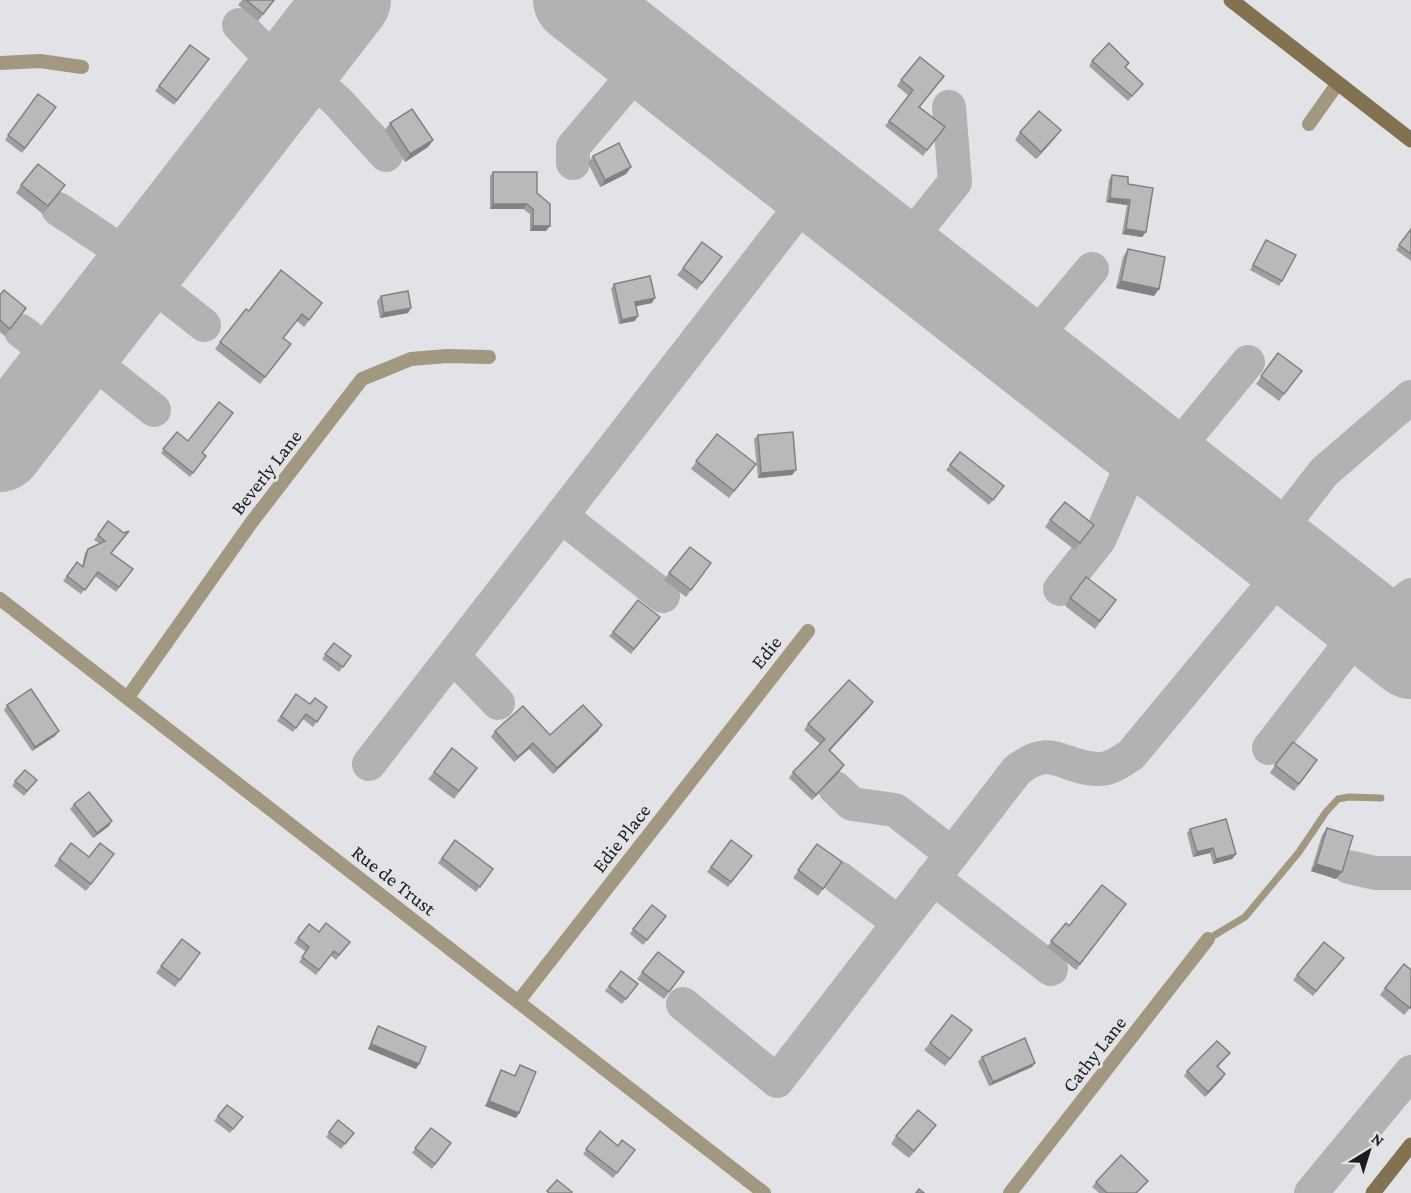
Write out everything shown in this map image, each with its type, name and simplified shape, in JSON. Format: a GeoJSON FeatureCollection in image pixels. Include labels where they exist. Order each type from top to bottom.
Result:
{"type":"FeatureCollection","features":[{"type":"Feature","properties":{"kind":"street"},"geometry":{"type":"LineString","coordinates":[[1231,0],[1411,140]]}},
{"type":"Feature","properties":{"kind":"street"},"geometry":{"type":"LineString","coordinates":[[0,63],[40,61],[82,67]]}},
{"type":"Feature","properties":{"kind":"street"},"geometry":{"type":"LineString","coordinates":[[1309,124],[1338,83]]}},
{"type":"Feature","properties":{"kind":"street","name":"Beverly Lane"},"geometry":{"type":"LineString","coordinates":[[128,697],[251,523],[362,379],[411,359],[447,356],[489,357]]}},
{"type":"Feature","properties":{"kind":"street","name":"Rue de Trust"},"geometry":{"type":"LineString","coordinates":[[0,599],[764,1193]]}},
{"type":"Feature","properties":{"kind":"street","name":"Edie"},"geometry":{"type":"LineString","coordinates":[[754,698],[808,631]]}},
{"type":"Feature","properties":{"kind":"street","name":"Edie Place"},"geometry":{"type":"LineString","coordinates":[[518,1002],[754,698]]}},
{"type":"Feature","properties":{"kind":"street","name":"Cathy Lane"},"geometry":{"type":"LineString","coordinates":[[1010,1193],[1208,939]]}},
{"type":"Feature","properties":{"kind":"street"},"geometry":{"type":"LineString","coordinates":[[1373,1193],[1411,1145]]}},
{"type":"Feature","properties":{"kind":"lane"},"geometry":{"type":"LineString","coordinates":[[1208,939],[1245,917],[1299,852],[1326,812],[1338,800],[1349,797],[1381,798]]}},
{"type":"Feature","properties":{"kind":"building"},"geometry":{"type":"Polygon","coordinates":[[[246,0],[274,0],[263,14],[246,0]]]}},
{"type":"Feature","properties":{"kind":"building"},"geometry":{"type":"Polygon","coordinates":[[[1109,43],[1129,63],[1125,67],[1143,84],[1132,96],[1092,61],[1109,43]]]}},
{"type":"Feature","properties":{"kind":"building"},"geometry":{"type":"Polygon","coordinates":[[[190,45],[209,59],[177,100],[159,86],[190,45]]]}},
{"type":"Feature","properties":{"kind":"building"},"geometry":{"type":"Polygon","coordinates":[[[920,57],[944,76],[919,107],[945,127],[927,150],[889,121],[913,90],[901,80],[920,57]]]}},
{"type":"Feature","properties":{"kind":"building"},"geometry":{"type":"Polygon","coordinates":[[[38,94],[56,107],[25,148],[8,135],[38,94]]]}},
{"type":"Feature","properties":{"kind":"building"},"geometry":{"type":"Polygon","coordinates":[[[412,109],[433,140],[410,154],[390,123],[412,109]]]}},
{"type":"Feature","properties":{"kind":"building"},"geometry":{"type":"Polygon","coordinates":[[[1039,111],[1061,130],[1041,152],[1020,132],[1039,111]]]}},
{"type":"Feature","properties":{"kind":"building"},"geometry":{"type":"Polygon","coordinates":[[[619,143],[631,167],[605,180],[593,156],[619,143]]]}},
{"type":"Feature","properties":{"kind":"building"},"geometry":{"type":"Polygon","coordinates":[[[38,164],[65,185],[48,206],[21,185],[38,164]]]}},
{"type":"Feature","properties":{"kind":"building"},"geometry":{"type":"Polygon","coordinates":[[[493,172],[537,172],[537,193],[550,204],[550,226],[533,226],[533,209],[527,204],[493,204],[493,172]]]}},
{"type":"Feature","properties":{"kind":"building"},"geometry":{"type":"Polygon","coordinates":[[[1112,175],[1128,177],[1128,184],[1153,188],[1146,232],[1126,229],[1130,200],[1110,198],[1112,175]]]}},
{"type":"Feature","properties":{"kind":"building"},"geometry":{"type":"Polygon","coordinates":[[[1411,229],[1411,254],[1399,245],[1411,229]]]}},
{"type":"Feature","properties":{"kind":"building"},"geometry":{"type":"Polygon","coordinates":[[[1266,240],[1296,255],[1282,281],[1253,265],[1266,240]]]}},
{"type":"Feature","properties":{"kind":"building"},"geometry":{"type":"Polygon","coordinates":[[[702,242],[722,257],[702,283],[683,268],[702,242]]]}},
{"type":"Feature","properties":{"kind":"building"},"geometry":{"type":"Polygon","coordinates":[[[1128,249],[1165,257],[1159,289],[1121,281],[1128,249]]]}},
{"type":"Feature","properties":{"kind":"building"},"geometry":{"type":"Polygon","coordinates":[[[281,270],[322,303],[309,320],[302,314],[283,338],[291,344],[265,377],[220,342],[246,309],[249,311],[281,270]]]}},
{"type":"Feature","properties":{"kind":"building"},"geometry":{"type":"Polygon","coordinates":[[[650,276],[655,298],[635,302],[638,316],[622,320],[614,284],[650,276]]]}},
{"type":"Feature","properties":{"kind":"building"},"geometry":{"type":"Polygon","coordinates":[[[4,290],[26,308],[10,329],[0,320],[0,295],[4,290]]]}},
{"type":"Feature","properties":{"kind":"building"},"geometry":{"type":"Polygon","coordinates":[[[408,291],[411,308],[384,313],[381,296],[408,291]]]}},
{"type":"Feature","properties":{"kind":"building"},"geometry":{"type":"Polygon","coordinates":[[[1278,353],[1302,371],[1284,394],[1261,376],[1278,353]]]}},
{"type":"Feature","properties":{"kind":"building"},"geometry":{"type":"Polygon","coordinates":[[[219,402],[233,413],[202,453],[206,456],[193,473],[163,449],[177,432],[188,441],[219,402]]]}},
{"type":"Feature","properties":{"kind":"building"},"geometry":{"type":"Polygon","coordinates":[[[793,432],[796,470],[761,473],[758,435],[793,432]]]}},
{"type":"Feature","properties":{"kind":"building"},"geometry":{"type":"Polygon","coordinates":[[[717,434],[756,464],[734,491],[696,461],[717,434]]]}},
{"type":"Feature","properties":{"kind":"building"},"geometry":{"type":"Polygon","coordinates":[[[960,452],[1004,486],[993,500],[950,465],[960,452]]]}},
{"type":"Feature","properties":{"kind":"building"},"geometry":{"type":"Polygon","coordinates":[[[1065,502],[1094,525],[1080,543],[1050,520],[1065,502]]]}},
{"type":"Feature","properties":{"kind":"building"},"geometry":{"type":"Polygon","coordinates":[[[108,521],[124,533],[129,531],[111,553],[133,569],[119,587],[98,572],[85,590],[67,576],[77,562],[83,567],[88,549],[105,541],[98,535],[108,521]]]}},
{"type":"Feature","properties":{"kind":"building"},"geometry":{"type":"Polygon","coordinates":[[[690,547],[711,563],[691,590],[669,573],[690,547]]]}},
{"type":"Feature","properties":{"kind":"building"},"geometry":{"type":"Polygon","coordinates":[[[1086,577],[1116,600],[1100,621],[1070,598],[1086,577]]]}},
{"type":"Feature","properties":{"kind":"building"},"geometry":{"type":"Polygon","coordinates":[[[638,600],[660,617],[634,649],[613,632],[638,600]]]}},
{"type":"Feature","properties":{"kind":"building"},"geometry":{"type":"Polygon","coordinates":[[[334,643],[351,656],[343,667],[325,654],[334,643]]]}},
{"type":"Feature","properties":{"kind":"building"},"geometry":{"type":"Polygon","coordinates":[[[849,680],[873,702],[829,750],[844,765],[816,795],[793,772],[825,739],[808,724],[849,680]]]}},
{"type":"Feature","properties":{"kind":"building"},"geometry":{"type":"Polygon","coordinates":[[[31,689],[59,731],[35,747],[7,705],[31,689]]]}},
{"type":"Feature","properties":{"kind":"building"},"geometry":{"type":"Polygon","coordinates":[[[296,694],[310,704],[315,698],[327,707],[317,722],[306,714],[296,728],[281,716],[296,694]]]}},
{"type":"Feature","properties":{"kind":"building"},"geometry":{"type":"Polygon","coordinates":[[[583,705],[602,725],[557,768],[533,743],[518,757],[495,731],[523,706],[550,735],[583,705]]]}},
{"type":"Feature","properties":{"kind":"building"},"geometry":{"type":"Polygon","coordinates":[[[1293,742],[1317,760],[1299,784],[1275,765],[1293,742]]]}},
{"type":"Feature","properties":{"kind":"building"},"geometry":{"type":"Polygon","coordinates":[[[452,748],[477,768],[459,791],[434,772],[452,748]]]}},
{"type":"Feature","properties":{"kind":"building"},"geometry":{"type":"Polygon","coordinates":[[[25,770],[37,780],[27,791],[15,781],[25,770]]]}},
{"type":"Feature","properties":{"kind":"building"},"geometry":{"type":"Polygon","coordinates":[[[89,792],[112,821],[97,833],[74,804],[89,792]]]}},
{"type":"Feature","properties":{"kind":"building"},"geometry":{"type":"Polygon","coordinates":[[[1226,819],[1236,854],[1216,859],[1213,848],[1197,852],[1190,829],[1226,819]]]}},
{"type":"Feature","properties":{"kind":"building"},"geometry":{"type":"Polygon","coordinates":[[[1327,828],[1353,836],[1342,872],[1316,864],[1327,828]]]}},
{"type":"Feature","properties":{"kind":"building"},"geometry":{"type":"Polygon","coordinates":[[[455,840],[493,869],[480,887],[442,858],[455,840]]]}},
{"type":"Feature","properties":{"kind":"building"},"geometry":{"type":"Polygon","coordinates":[[[731,840],[752,856],[731,882],[711,867],[731,840]]]}},
{"type":"Feature","properties":{"kind":"building"},"geometry":{"type":"Polygon","coordinates":[[[71,843],[89,857],[100,843],[114,854],[91,884],[59,859],[71,843]]]}},
{"type":"Feature","properties":{"kind":"building"},"geometry":{"type":"Polygon","coordinates":[[[817,844],[842,862],[823,889],[798,870],[817,844]]]}},
{"type":"Feature","properties":{"kind":"building"},"geometry":{"type":"Polygon","coordinates":[[[1102,885],[1126,904],[1080,964],[1051,941],[1066,923],[1069,926],[1102,885]]]}},
{"type":"Feature","properties":{"kind":"building"},"geometry":{"type":"Polygon","coordinates":[[[652,905],[666,916],[647,940],[633,929],[652,905]]]}},
{"type":"Feature","properties":{"kind":"building"},"geometry":{"type":"Polygon","coordinates":[[[326,923],[350,942],[339,955],[334,951],[319,970],[302,957],[309,947],[298,938],[309,924],[319,932],[326,923]]]}},
{"type":"Feature","properties":{"kind":"building"},"geometry":{"type":"Polygon","coordinates":[[[182,939],[200,953],[180,980],[161,966],[182,939]]]}},
{"type":"Feature","properties":{"kind":"building"},"geometry":{"type":"Polygon","coordinates":[[[1324,942],[1344,958],[1316,991],[1297,975],[1324,942]]]}},
{"type":"Feature","properties":{"kind":"building"},"geometry":{"type":"Polygon","coordinates":[[[658,952],[684,972],[669,992],[642,972],[658,952]]]}},
{"type":"Feature","properties":{"kind":"building"},"geometry":{"type":"Polygon","coordinates":[[[1404,964],[1411,970],[1410,1008],[1385,988],[1404,964]]]}},
{"type":"Feature","properties":{"kind":"building"},"geometry":{"type":"Polygon","coordinates":[[[621,971],[638,984],[626,999],[609,986],[621,971]]]}},
{"type":"Feature","properties":{"kind":"building"},"geometry":{"type":"Polygon","coordinates":[[[952,1015],[972,1030],[950,1059],[930,1043],[952,1015]]]}},
{"type":"Feature","properties":{"kind":"building"},"geometry":{"type":"Polygon","coordinates":[[[378,1026],[426,1047],[419,1064],[371,1044],[378,1026]]]}},
{"type":"Feature","properties":{"kind":"building"},"geometry":{"type":"Polygon","coordinates":[[[1025,1038],[1035,1063],[993,1082],[982,1057],[1025,1038]]]}},
{"type":"Feature","properties":{"kind":"building"},"geometry":{"type":"Polygon","coordinates":[[[1217,1041],[1230,1053],[1217,1066],[1225,1074],[1208,1092],[1187,1071],[1217,1041]]]}},
{"type":"Feature","properties":{"kind":"building"},"geometry":{"type":"Polygon","coordinates":[[[520,1065],[536,1072],[519,1113],[489,1101],[501,1070],[515,1076],[520,1065]]]}},
{"type":"Feature","properties":{"kind":"building"},"geometry":{"type":"Polygon","coordinates":[[[227,1105],[243,1117],[233,1129],[218,1116],[227,1105]]]}},
{"type":"Feature","properties":{"kind":"building"},"geometry":{"type":"Polygon","coordinates":[[[918,1110],[936,1125],[914,1151],[896,1136],[918,1110]]]}},
{"type":"Feature","properties":{"kind":"building"},"geometry":{"type":"Polygon","coordinates":[[[338,1120],[354,1133],[345,1144],[329,1132],[338,1120]]]}},
{"type":"Feature","properties":{"kind":"building"},"geometry":{"type":"Polygon","coordinates":[[[431,1128],[451,1143],[435,1164],[415,1148],[431,1128]]]}},
{"type":"Feature","properties":{"kind":"building"},"geometry":{"type":"Polygon","coordinates":[[[600,1131],[618,1146],[622,1140],[635,1150],[617,1173],[586,1149],[600,1131]]]}},
{"type":"Feature","properties":{"kind":"building"},"geometry":{"type":"Polygon","coordinates":[[[1121,1155],[1148,1181],[1136,1193],[1107,1193],[1096,1182],[1121,1155]]]}},
{"type":"Feature","properties":{"kind":"building"},"geometry":{"type":"Polygon","coordinates":[[[557,1180],[572,1192],[549,1193],[547,1191],[557,1180]]]}},
{"type":"Feature","properties":{"kind":"taxiway"},"geometry":{"type":"LineString","coordinates":[[239,25],[288,76]]}},
{"type":"Feature","properties":{"kind":"taxiway"},"geometry":{"type":"LineString","coordinates":[[573,163],[573,147],[649,57]]}},
{"type":"Feature","properties":{"kind":"taxiway"},"geometry":{"type":"LineString","coordinates":[[297,65],[339,103],[386,155]]}},
{"type":"Feature","properties":{"kind":"taxiway"},"geometry":{"type":"LineString","coordinates":[[898,253],[955,182],[949,107]]}},
{"type":"Feature","properties":{"kind":"taxiway"},"geometry":{"type":"LineString","coordinates":[[369,764],[815,188]]}},
{"type":"Feature","properties":{"kind":"taxiway"},"geometry":{"type":"LineString","coordinates":[[58,209],[142,265]]}},
{"type":"Feature","properties":{"kind":"taxiway"},"geometry":{"type":"LineString","coordinates":[[1023,351],[1092,269]]}},
{"type":"Feature","properties":{"kind":"taxiway"},"geometry":{"type":"LineString","coordinates":[[137,272],[204,325]]}},
{"type":"Feature","properties":{"kind":"taxiway"},"geometry":{"type":"LineString","coordinates":[[21,331],[65,365]]}},
{"type":"Feature","properties":{"kind":"taxiway"},"geometry":{"type":"LineString","coordinates":[[77,349],[154,410]]}},
{"type":"Feature","properties":{"kind":"taxiway"},"geometry":{"type":"LineString","coordinates":[[1165,463],[1248,362]]}},
{"type":"Feature","properties":{"kind":"taxiway"},"geometry":{"type":"LineString","coordinates":[[1268,544],[1324,472],[1411,397]]}},
{"type":"Feature","properties":{"kind":"taxiway"},"geometry":{"type":"LineString","coordinates":[[1060,589],[1099,540],[1141,444]]}},
{"type":"Feature","properties":{"kind":"taxiway"},"geometry":{"type":"LineString","coordinates":[[561,516],[663,596]]}},
{"type":"Feature","properties":{"kind":"taxiway"},"geometry":{"type":"LineString","coordinates":[[683,1004],[777,1081],[1017,770],[1029,762],[1048,757],[1084,767],[1101,769],[1115,765],[1131,755],[1291,562]]}},
{"type":"Feature","properties":{"kind":"taxiway"},"geometry":{"type":"LineString","coordinates":[[1372,626],[1411,595]]}},
{"type":"Feature","properties":{"kind":"taxiway"},"geometry":{"type":"LineString","coordinates":[[1269,748],[1367,622]]}},
{"type":"Feature","properties":{"kind":"taxiway"},"geometry":{"type":"LineString","coordinates":[[453,656],[498,703]]}},
{"type":"Feature","properties":{"kind":"taxiway"},"geometry":{"type":"LineString","coordinates":[[835,788],[852,804],[895,810],[952,854]]}},
{"type":"Feature","properties":{"kind":"taxiway"},"geometry":{"type":"LineString","coordinates":[[1349,867],[1375,873],[1411,873]]}},
{"type":"Feature","properties":{"kind":"taxiway"},"geometry":{"type":"LineString","coordinates":[[839,878],[899,923]]}},
{"type":"Feature","properties":{"kind":"taxiway"},"geometry":{"type":"LineString","coordinates":[[933,878],[1051,969]]}},
{"type":"Feature","properties":{"kind":"taxiway"},"geometry":{"type":"LineString","coordinates":[[1311,1193],[1411,1072]]}},
{"type":"Feature","properties":{"kind":"runway"},"geometry":{"type":"LineString","coordinates":[[0,449],[348,0]]}},
{"type":"Feature","properties":{"kind":"runway"},"geometry":{"type":"LineString","coordinates":[[576,0],[1411,656]]}}]}
